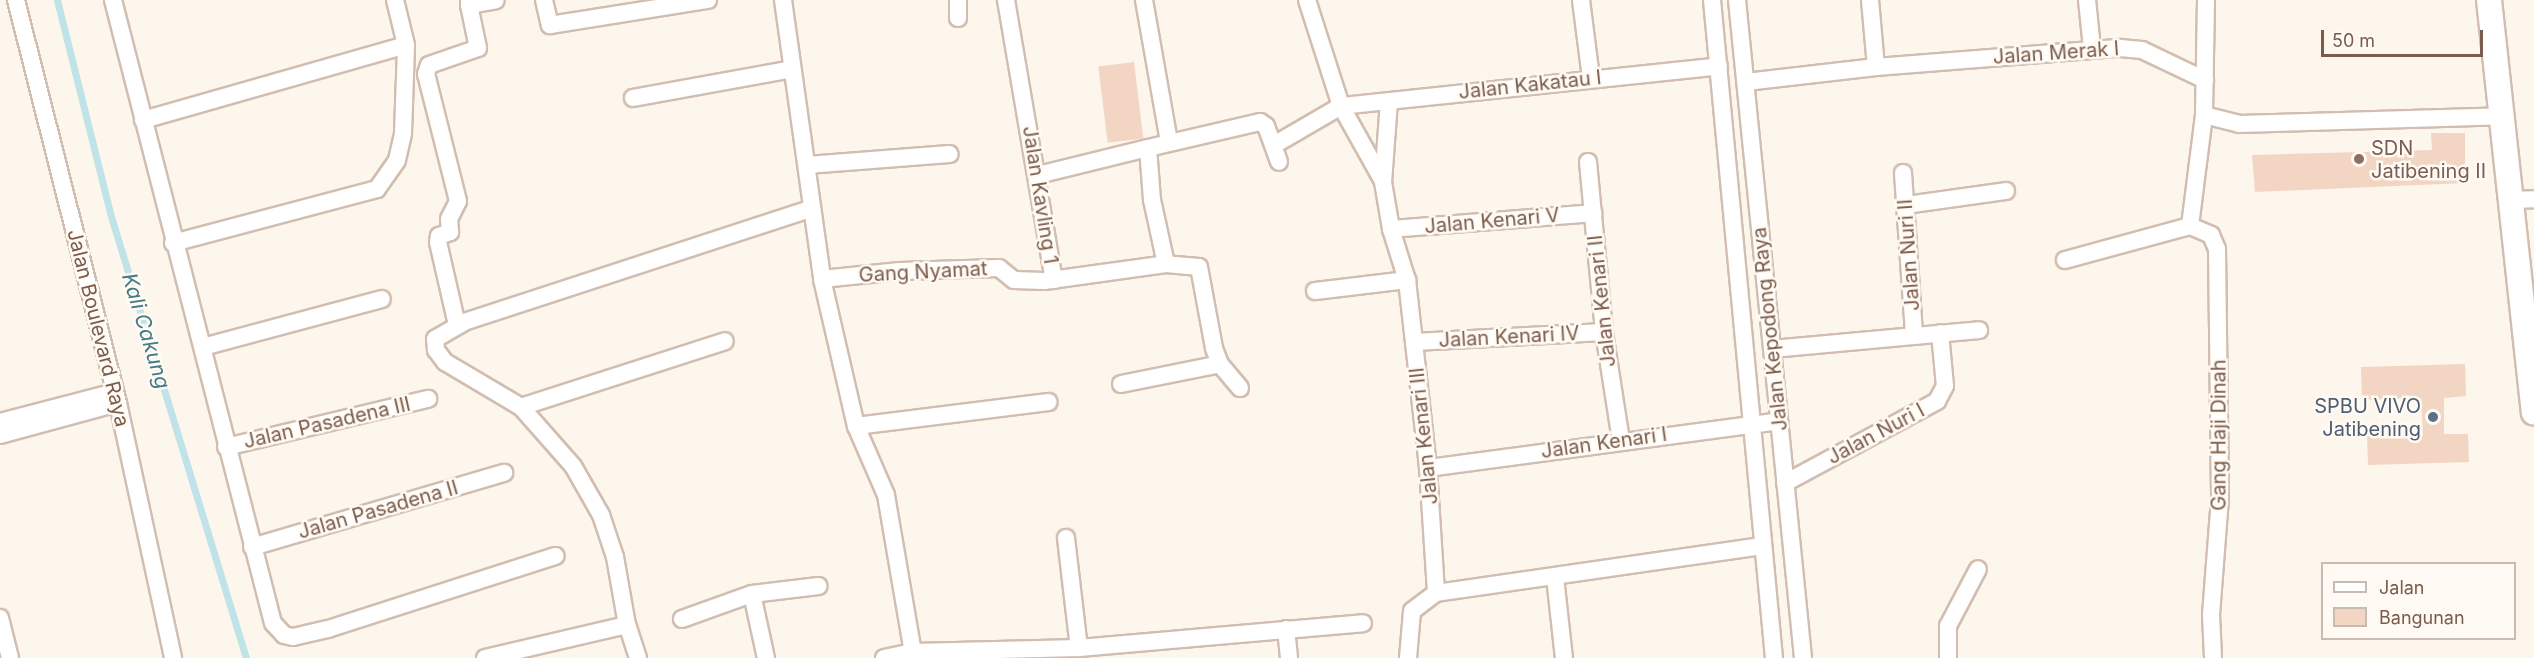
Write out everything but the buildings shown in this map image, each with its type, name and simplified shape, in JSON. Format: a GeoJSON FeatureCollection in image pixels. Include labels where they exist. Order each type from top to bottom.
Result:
{"type":"FeatureCollection","features":[{"type":"Feature","properties":{"kind":"street","name":"Jalan Boulevard Raya"},"geometry":{"type":"LineString","coordinates":[[16,0],[116,398],[173,658]]}},
{"type":"Feature","properties":{"kind":"street"},"geometry":{"type":"LineString","coordinates":[[113,0],[273,623],[284,635],[293,637],[556,556]]}},
{"type":"Feature","properties":{"kind":"street"},"geometry":{"type":"LineString","coordinates":[[174,243],[377,189],[397,160],[403,133],[406,45],[395,0]]}},
{"type":"Feature","properties":{"kind":"street"},"geometry":{"type":"LineString","coordinates":[[457,325],[438,242],[439,236],[450,232],[449,219],[458,201],[426,74],[429,65],[478,48],[469,3],[496,0]]}},
{"type":"Feature","properties":{"kind":"street"},"geometry":{"type":"LineString","coordinates":[[544,0],[550,25],[708,0]]}},
{"type":"Feature","properties":{"kind":"street"},"geometry":{"type":"LineString","coordinates":[[783,0],[822,279],[856,426],[886,495],[914,655]]}},
{"type":"Feature","properties":{"kind":"street"},"geometry":{"type":"LineString","coordinates":[[958,0],[958,18]]}},
{"type":"Feature","properties":{"kind":"street","name":"Jalan Kavling 1"},"geometry":{"type":"LineString","coordinates":[[1006,0],[1038,176],[1054,280],[1166,264],[1199,267],[1220,364]]}},
{"type":"Feature","properties":{"kind":"street"},"geometry":{"type":"LineString","coordinates":[[1144,0],[1169,142]]}},
{"type":"Feature","properties":{"kind":"street","name":"Jalan Kenari III"},"geometry":{"type":"LineString","coordinates":[[1307,0],[1341,106],[1383,182]]}},
{"type":"Feature","properties":{"kind":"street"},"geometry":{"type":"LineString","coordinates":[[1581,0],[1591,78]]}},
{"type":"Feature","properties":{"kind":"street","name":"Jalan Kepodong Raya"},"geometry":{"type":"LineString","coordinates":[[1712,0],[1774,658]]}},
{"type":"Feature","properties":{"kind":"street","name":"Jalan Kepodong Raya"},"geometry":{"type":"LineString","coordinates":[[1737,0],[1803,658]]}},
{"type":"Feature","properties":{"kind":"street"},"geometry":{"type":"LineString","coordinates":[[1870,0],[1876,67]]}},
{"type":"Feature","properties":{"kind":"street"},"geometry":{"type":"LineString","coordinates":[[2087,0],[2092,48]]}},
{"type":"Feature","properties":{"kind":"street"},"geometry":{"type":"LineString","coordinates":[[2065,260],[2190,226],[2204,115],[2206,0]]}},
{"type":"Feature","properties":{"kind":"street"},"geometry":{"type":"LineString","coordinates":[[2489,0],[2502,116],[2522,200],[2534,413]]}},
{"type":"Feature","properties":{"kind":"street"},"geometry":{"type":"LineString","coordinates":[[143,120],[406,45]]}},
{"type":"Feature","properties":{"kind":"street","name":"Jalan Merak I"},"geometry":{"type":"LineString","coordinates":[[1746,82],[1876,67],[2092,48],[2142,50],[2205,80]]}},
{"type":"Feature","properties":{"kind":"street","name":"Jalan Kakatau I"},"geometry":{"type":"LineString","coordinates":[[1341,106],[1591,78],[1719,59],[1742,51]]}},
{"type":"Feature","properties":{"kind":"street"},"geometry":{"type":"LineString","coordinates":[[633,98],[792,69]]}},
{"type":"Feature","properties":{"kind":"street"},"geometry":{"type":"LineString","coordinates":[[1723,102],[1747,100]]}},
{"type":"Feature","properties":{"kind":"street","name":"Jalan Kenari III"},"geometry":{"type":"LineString","coordinates":[[1389,101],[1383,182],[1391,229],[1407,280],[1428,468],[1436,593]]}},
{"type":"Feature","properties":{"kind":"street"},"geometry":{"type":"LineString","coordinates":[[1274,145],[1341,106]]}},
{"type":"Feature","properties":{"kind":"street"},"geometry":{"type":"LineString","coordinates":[[2204,115],[2239,124],[2502,116]]}},
{"type":"Feature","properties":{"kind":"street"},"geometry":{"type":"LineString","coordinates":[[1038,176],[1252,122],[1266,126],[1279,162]]}},
{"type":"Feature","properties":{"kind":"street"},"geometry":{"type":"LineString","coordinates":[[1148,148],[1152,200],[1166,264]]}},
{"type":"Feature","properties":{"kind":"street"},"geometry":{"type":"LineString","coordinates":[[807,165],[950,154]]}},
{"type":"Feature","properties":{"kind":"street","name":"Jalan Kenari II"},"geometry":{"type":"LineString","coordinates":[[1588,162],[1604,332],[1621,440]]}},
{"type":"Feature","properties":{"kind":"street","name":"Jalan Nuri II"},"geometry":{"type":"LineString","coordinates":[[1903,173],[1914,336]]}},
{"type":"Feature","properties":{"kind":"street"},"geometry":{"type":"LineString","coordinates":[[1906,205],[2006,191]]}},
{"type":"Feature","properties":{"kind":"street"},"geometry":{"type":"LineString","coordinates":[[638,658],[627,625],[615,557],[601,515],[573,466],[521,407],[445,362],[436,350],[435,339],[457,325],[813,208]]}},
{"type":"Feature","properties":{"kind":"street","name":"Jalan Kenari V"},"geometry":{"type":"LineString","coordinates":[[1391,229],[1593,213]]}},
{"type":"Feature","properties":{"kind":"street","name":"Gang Haji Dinah"},"geometry":{"type":"LineString","coordinates":[[2190,226],[2211,235],[2217,249],[2220,486],[2211,615],[2213,658]]}},
{"type":"Feature","properties":{"kind":"street","name":"Gang Nyamat"},"geometry":{"type":"LineString","coordinates":[[822,279],[900,271],[999,268],[1014,280],[1054,280]]}},
{"type":"Feature","properties":{"kind":"street"},"geometry":{"type":"LineString","coordinates":[[1315,291],[1407,280]]}},
{"type":"Feature","properties":{"kind":"street"},"geometry":{"type":"LineString","coordinates":[[203,347],[382,300]]}},
{"type":"Feature","properties":{"kind":"street"},"geometry":{"type":"LineString","coordinates":[[1772,349],[1979,330]]}},
{"type":"Feature","properties":{"kind":"street","name":"Jalan Kenari IV"},"geometry":{"type":"LineString","coordinates":[[1414,342],[1604,332]]}},
{"type":"Feature","properties":{"kind":"street","name":"Jalan Nuri I"},"geometry":{"type":"LineString","coordinates":[[1785,483],[1937,401],[1945,386],[1940,333]]}},
{"type":"Feature","properties":{"kind":"street"},"geometry":{"type":"LineString","coordinates":[[521,407],[725,341]]}},
{"type":"Feature","properties":{"kind":"street"},"geometry":{"type":"LineString","coordinates":[[1121,384],[1220,364],[1240,388]]}},
{"type":"Feature","properties":{"kind":"street"},"geometry":{"type":"LineString","coordinates":[[0,422],[116,398]]}},
{"type":"Feature","properties":{"kind":"street"},"geometry":{"type":"LineString","coordinates":[[0,435],[116,398]]}},
{"type":"Feature","properties":{"kind":"street","name":"Jalan Pasadena III"},"geometry":{"type":"LineString","coordinates":[[226,447],[428,399]]}},
{"type":"Feature","properties":{"kind":"street"},"geometry":{"type":"LineString","coordinates":[[856,426],[1049,402]]}},
{"type":"Feature","properties":{"kind":"street","name":"Jalan Kenari I"},"geometry":{"type":"LineString","coordinates":[[1428,468],[1621,440],[1779,421]]}},
{"type":"Feature","properties":{"kind":"street","name":"Jalan Pasadena II"},"geometry":{"type":"LineString","coordinates":[[252,546],[504,473]]}},
{"type":"Feature","properties":{"kind":"street"},"geometry":{"type":"LineString","coordinates":[[1066,538],[1079,648]]}},
{"type":"Feature","properties":{"kind":"street"},"geometry":{"type":"LineString","coordinates":[[1408,658],[1412,611],[1436,593],[1763,546]]}},
{"type":"Feature","properties":{"kind":"street"},"geometry":{"type":"LineString","coordinates":[[1948,658],[1948,626],[1978,569]]}},
{"type":"Feature","properties":{"kind":"street"},"geometry":{"type":"LineString","coordinates":[[1555,577],[1564,658]]}},
{"type":"Feature","properties":{"kind":"street"},"geometry":{"type":"LineString","coordinates":[[682,619],[752,594],[819,586]]}},
{"type":"Feature","properties":{"kind":"street"},"geometry":{"type":"LineString","coordinates":[[752,594],[766,658]]}},
{"type":"Feature","properties":{"kind":"street"},"geometry":{"type":"LineString","coordinates":[[0,618],[10,658]]}},
{"type":"Feature","properties":{"kind":"street"},"geometry":{"type":"LineString","coordinates":[[884,658],[1079,648],[1129,651],[1286,629],[1363,623]]}},
{"type":"Feature","properties":{"kind":"street"},"geometry":{"type":"LineString","coordinates":[[485,658],[627,625]]}},
{"type":"Feature","properties":{"kind":"street"},"geometry":{"type":"LineString","coordinates":[[1286,629],[1289,658]]}},
{"type":"Feature","properties":{"kind":"waterway","name":"Kali Cakung"},"geometry":{"type":"LineString","coordinates":[[57,0],[110,213],[246,658]]}},
{"type":"Feature","properties":{"kind":"place","name":"SDN Jatibening II"},"geometry":{"type":"Point","coordinates":[2359,159]}},
{"type":"Feature","properties":{"kind":"place","name":"SPBU VIVO Jatibening"},"geometry":{"type":"Point","coordinates":[2433,417]}}]}
